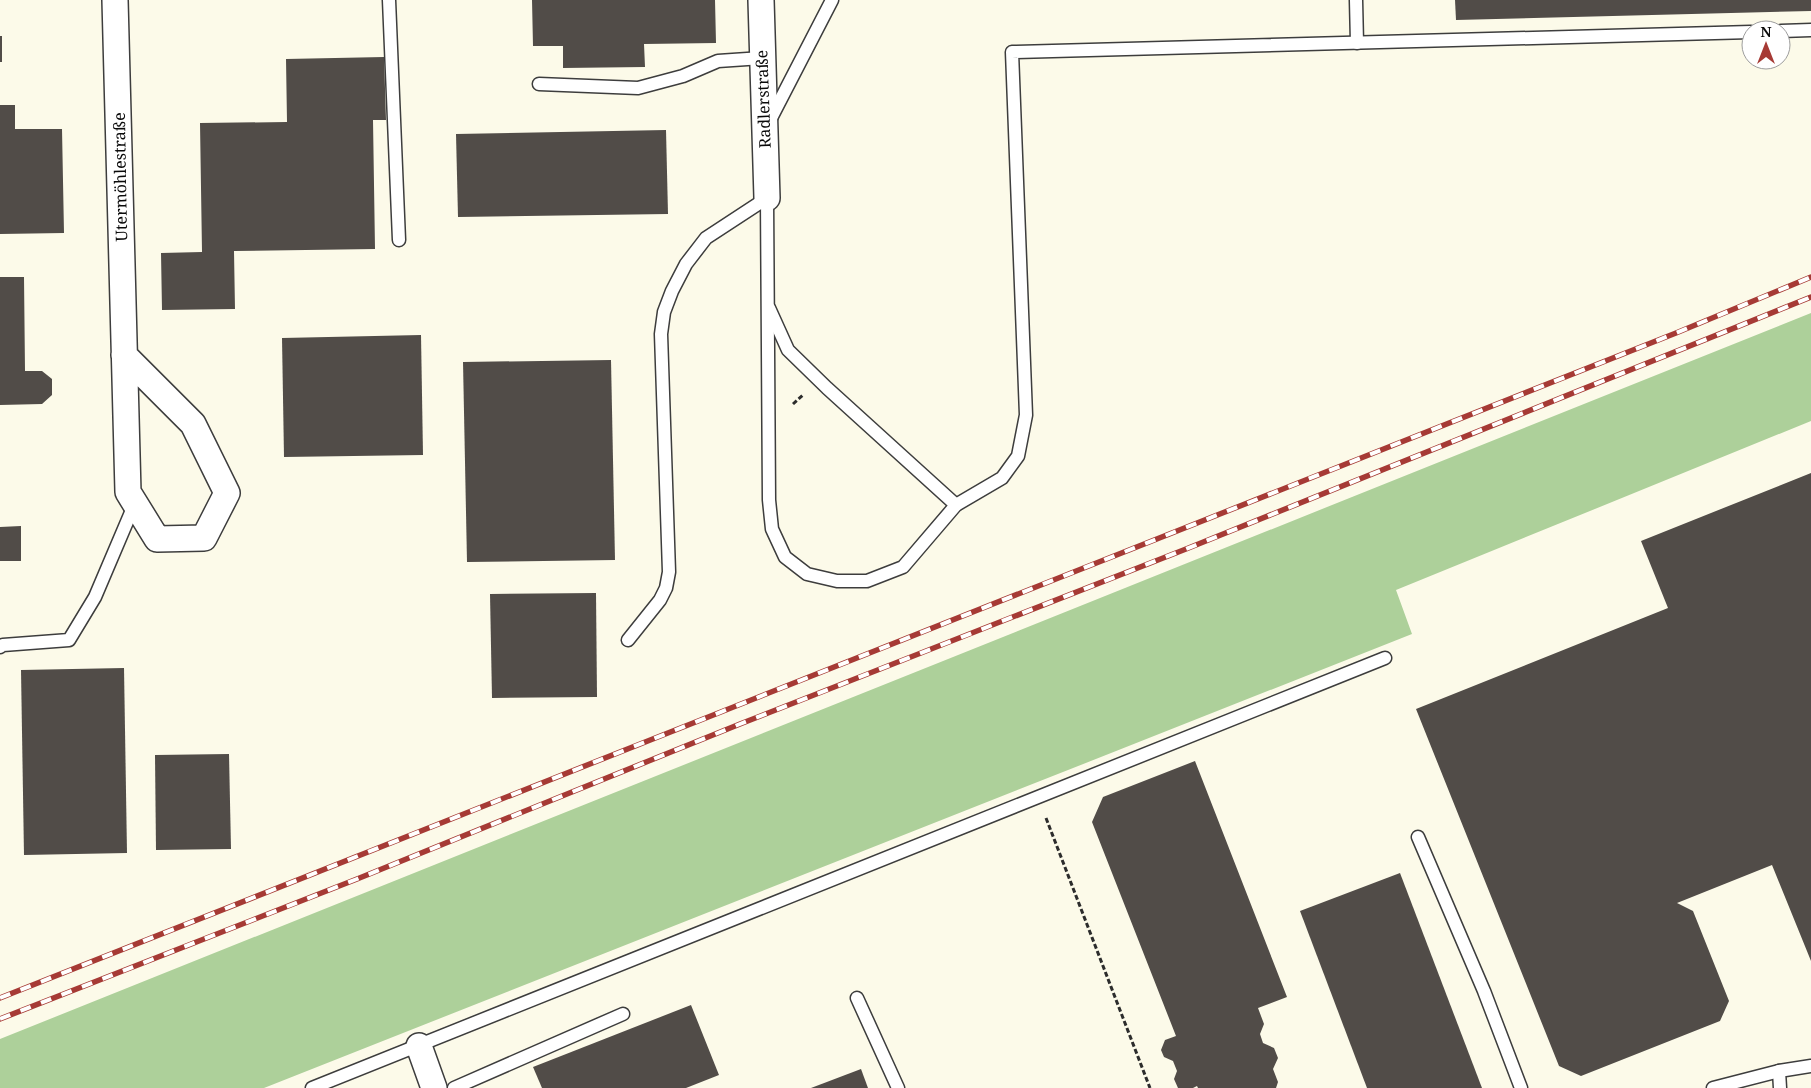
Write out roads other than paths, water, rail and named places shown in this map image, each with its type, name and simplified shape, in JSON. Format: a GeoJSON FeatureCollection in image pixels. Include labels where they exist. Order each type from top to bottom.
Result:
{"type":"FeatureCollection","features":[{"type":"Feature","properties":{"kind":"street","name":"Utermöhlestraße"},"geometry":{"type":"LineString","coordinates":[[115,0],[124,355],[128,492],[157,539],[204,538],[226,493],[193,424],[124,355]]}},
{"type":"Feature","properties":{"kind":"street","name":"Radlerstraße"},"geometry":{"type":"LineString","coordinates":[[761,0],[767,198]]}},
{"type":"Feature","properties":{"kind":"street"},"geometry":{"type":"LineString","coordinates":[[419,1046],[434,1088]]}},
{"type":"Feature","properties":{"kind":"lane"},"geometry":{"type":"LineString","coordinates":[[388,0],[399,240]]}},
{"type":"Feature","properties":{"kind":"lane"},"geometry":{"type":"LineString","coordinates":[[764,130],[832,0]]}},
{"type":"Feature","properties":{"kind":"lane"},"geometry":{"type":"LineString","coordinates":[[1356,0],[1357,43]]}},
{"type":"Feature","properties":{"kind":"lane"},"geometry":{"type":"LineString","coordinates":[[1791,31],[1811,30]]}},
{"type":"Feature","properties":{"kind":"lane"},"geometry":{"type":"LineString","coordinates":[[767,198],[769,500],[772,530],[785,557],[807,574],[837,581],[867,581],[903,567],[956,505],[1002,478],[1018,456],[1026,415],[1012,52],[1741,32]]}},
{"type":"Feature","properties":{"kind":"lane"},"geometry":{"type":"LineString","coordinates":[[539,84],[638,88],[683,76],[718,61],[762,58]]}},
{"type":"Feature","properties":{"kind":"lane"},"geometry":{"type":"LineString","coordinates":[[628,640],[660,600],[666,588],[668,572],[662,334],[664,312],[686,264],[706,238],[767,198]]}},
{"type":"Feature","properties":{"kind":"lane"},"geometry":{"type":"LineString","coordinates":[[767,304],[788,350],[956,505]]}},
{"type":"Feature","properties":{"kind":"lane"},"geometry":{"type":"LineString","coordinates":[[0,648],[3,645],[69,640],[95,596],[135,502]]}},
{"type":"Feature","properties":{"kind":"lane"},"geometry":{"type":"LineString","coordinates":[[312,1088],[1385,658]]}},
{"type":"Feature","properties":{"kind":"lane"},"geometry":{"type":"LineString","coordinates":[[1418,837],[1484,991],[1521,1088]]}},
{"type":"Feature","properties":{"kind":"lane"},"geometry":{"type":"LineString","coordinates":[[857,998],[898,1088]]}},
{"type":"Feature","properties":{"kind":"lane"},"geometry":{"type":"LineString","coordinates":[[454,1088],[623,1014]]}},
{"type":"Feature","properties":{"kind":"lane"},"geometry":{"type":"LineString","coordinates":[[1713,1088],[1779,1071],[1811,1066]]}},
{"type":"Feature","properties":{"kind":"lane"},"geometry":{"type":"LineString","coordinates":[[1779,1071],[1780,1088]]}},
{"type":"Feature","properties":{"kind":"railway"},"geometry":{"type":"LineString","coordinates":[[0,998],[1676,333],[1811,277]]}},
{"type":"Feature","properties":{"kind":"railway"},"geometry":{"type":"LineString","coordinates":[[0,1019],[357,879],[740,724],[1186,549],[1811,297]]}}]}
